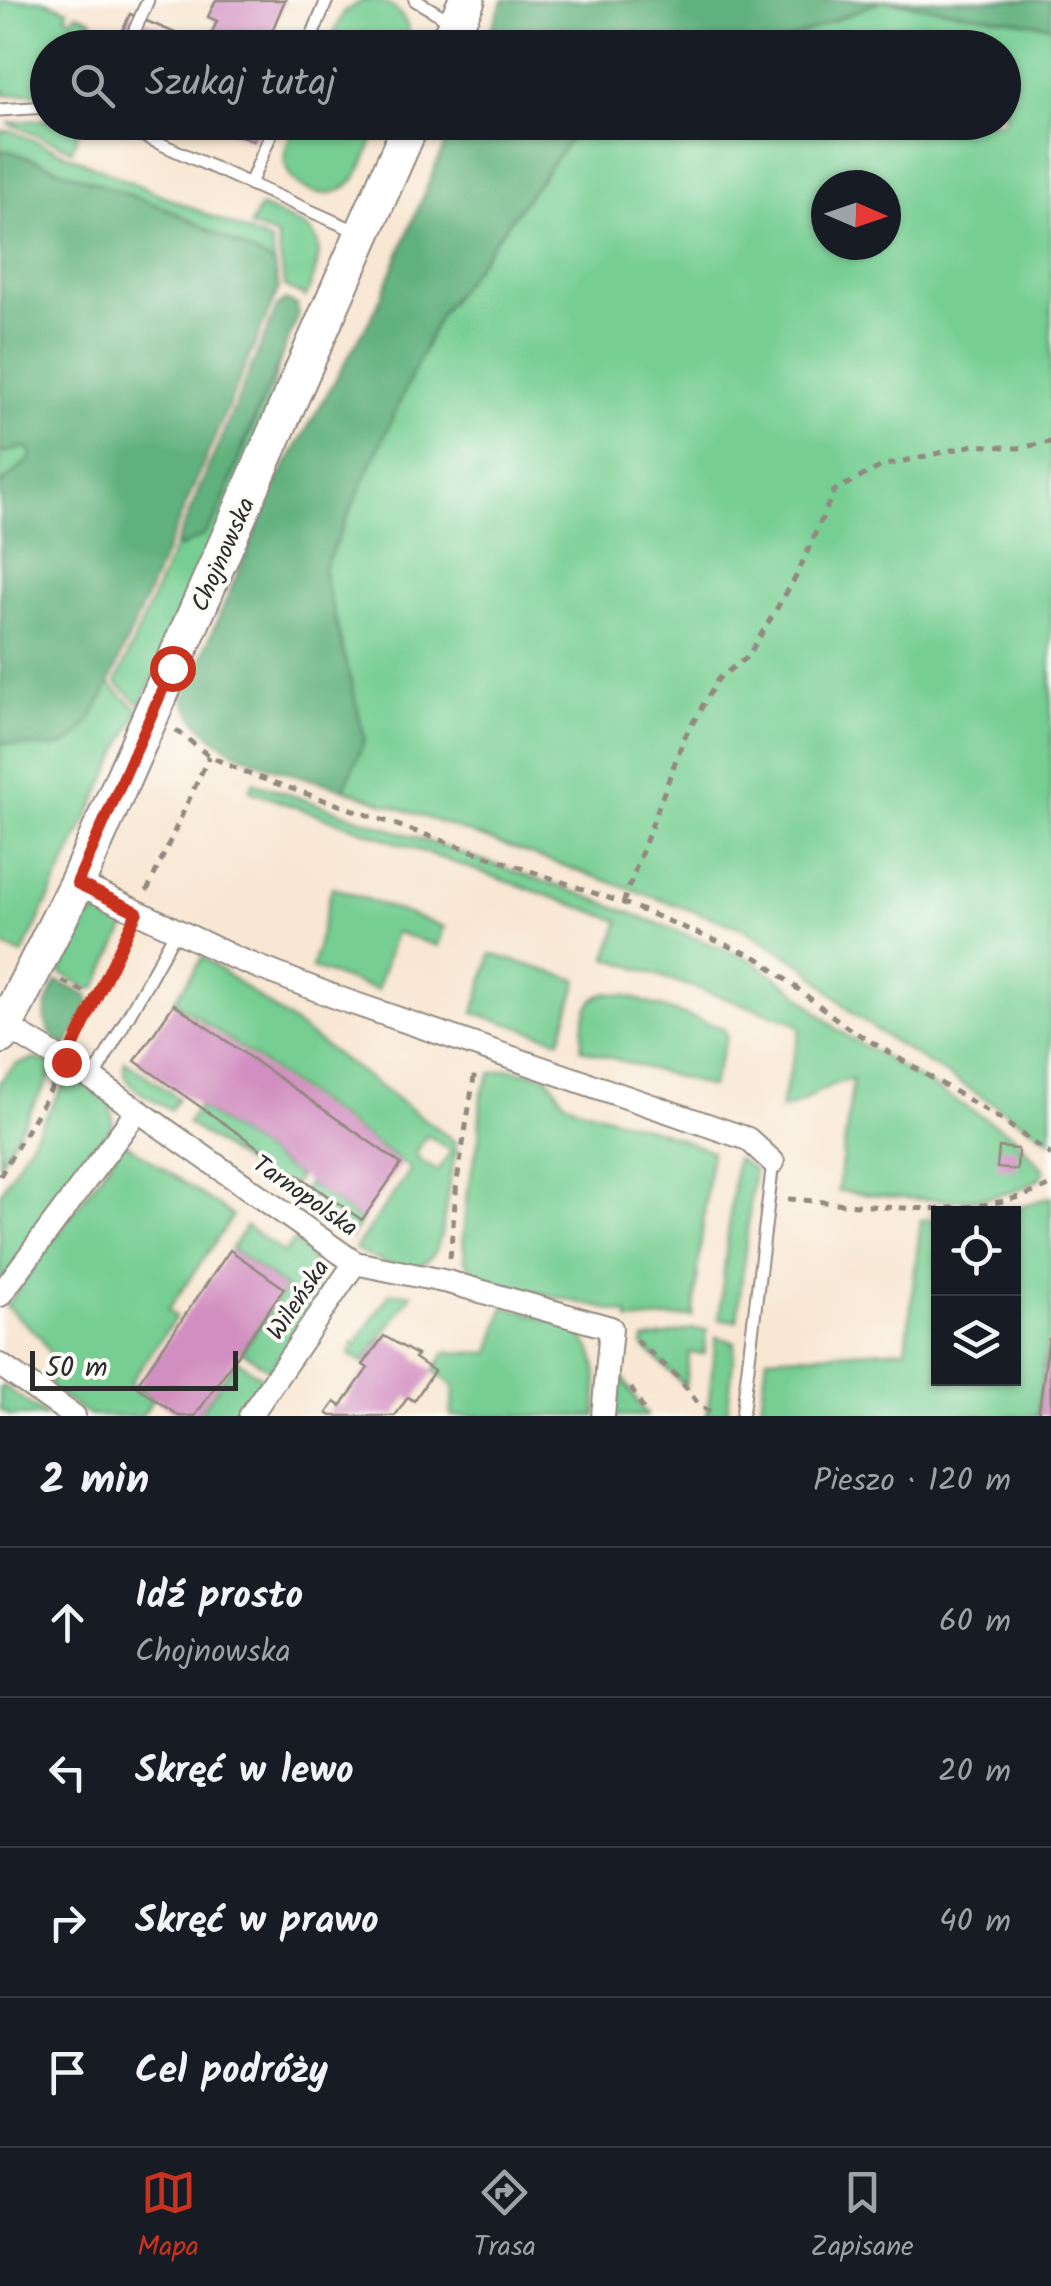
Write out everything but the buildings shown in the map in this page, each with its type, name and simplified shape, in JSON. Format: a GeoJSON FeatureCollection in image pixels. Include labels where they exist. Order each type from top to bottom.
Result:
{"type":"FeatureCollection","features":[{"type":"Feature","properties":{"kind":"main road","name":"Chojnowska"},"geometry":{"type":"LineString","coordinates":[[3,1031],[77,883],[404,140]]}},
{"type":"Feature","properties":{"kind":"street"},"geometry":{"type":"LineString","coordinates":[[77,883],[176,931],[338,998],[748,1138],[773,1162]]}},
{"type":"Feature","properties":{"kind":"street","name":"Tarnopolska"},"geometry":{"type":"LineString","coordinates":[[3,1031],[93,1079],[355,1263],[448,1282],[611,1328]]}},
{"type":"Feature","properties":{"kind":"street"},"geometry":{"type":"LineString","coordinates":[[0,1296],[138,1110]]}},
{"type":"Feature","properties":{"kind":"street","name":"Wileńska"},"geometry":{"type":"LineString","coordinates":[[250,1416],[355,1263]]}},
{"type":"Feature","properties":{"kind":"street"},"geometry":{"type":"LineString","coordinates":[[602,1416],[611,1328]]}},
{"type":"Feature","properties":{"kind":"street"},"geometry":{"type":"LineString","coordinates":[[0,1365],[74,1416]]}},
{"type":"Feature","properties":{"kind":"lane"},"geometry":{"type":"LineString","coordinates":[[135,30],[148,0]]}},
{"type":"Feature","properties":{"kind":"lane"},"geometry":{"type":"LineString","coordinates":[[314,30],[327,0]]}},
{"type":"Feature","properties":{"kind":"lane"},"geometry":{"type":"LineString","coordinates":[[415,0],[456,24]]}},
{"type":"Feature","properties":{"kind":"lane"},"geometry":{"type":"LineString","coordinates":[[0,110],[30,108]]}},
{"type":"Feature","properties":{"kind":"lane"},"geometry":{"type":"LineString","coordinates":[[152,140],[362,234]]}},
{"type":"Feature","properties":{"kind":"lane"},"geometry":{"type":"LineString","coordinates":[[250,184],[268,140]]}},
{"type":"Feature","properties":{"kind":"lane"},"geometry":{"type":"LineString","coordinates":[[93,1079],[176,931]]}},
{"type":"Feature","properties":{"kind":"lane"},"geometry":{"type":"LineString","coordinates":[[742,1416],[773,1162]]}},
{"type":"Feature","properties":{"kind":"path"},"geometry":{"type":"LineString","coordinates":[[623,904],[684,738],[718,679],[748,656],[798,575],[834,491],[882,466],[974,445],[1018,448],[1051,442]]}},
{"type":"Feature","properties":{"kind":"path"},"geometry":{"type":"LineString","coordinates":[[167,723],[209,756],[246,773],[623,904],[758,958],[848,1028],[999,1118],[1051,1155]]}},
{"type":"Feature","properties":{"kind":"path"},"geometry":{"type":"LineString","coordinates":[[0,1176],[66,1062],[209,756]]}},
{"type":"Feature","properties":{"kind":"path"},"geometry":{"type":"LineString","coordinates":[[36,968],[97,998]]}},
{"type":"Feature","properties":{"kind":"path"},"geometry":{"type":"LineString","coordinates":[[448,1282],[457,1181],[478,1048]]}},
{"type":"Feature","properties":{"kind":"path"},"geometry":{"type":"LineString","coordinates":[[769,1198],[948,1208],[994,1204],[1051,1184]]}},
{"type":"Feature","properties":{"kind":"path"},"geometry":{"type":"LineString","coordinates":[[611,1328],[633,1338],[664,1362],[699,1405],[717,1416]]}},
{"type":"Feature","properties":{"kind":"green space"},"geometry":{"type":"Polygon","coordinates":[[[0,0],[45,0],[68,10],[66,16],[73,19],[76,13],[93,20],[88,30],[30,30],[30,94],[0,95],[5,91],[0,90],[0,0]]]}},
{"type":"Feature","properties":{"kind":"green space"},"geometry":{"type":"Polygon","coordinates":[[[364,0],[384,3],[398,12],[408,30],[335,30],[344,12],[364,0]]]}},
{"type":"Feature","properties":{"kind":"green space"},"geometry":{"type":"Polygon","coordinates":[[[503,0],[883,0],[812,30],[491,30],[503,0]]]}},
{"type":"Feature","properties":{"kind":"green space"},"geometry":{"type":"Polygon","coordinates":[[[882,0],[1051,26],[1051,1140],[880,1033],[850,1011],[805,966],[742,928],[344,789],[365,739],[323,570],[439,316],[570,140],[1021,140],[1021,30],[811,30],[882,0]]]}},
{"type":"Feature","properties":{"kind":"green space"},"geometry":{"type":"Polygon","coordinates":[[[883,0],[1051,0],[1051,26],[883,0]]]}},
{"type":"Feature","properties":{"kind":"green space"},"geometry":{"type":"Polygon","coordinates":[[[30,121],[30,132],[8,123],[30,121]]]}},
{"type":"Feature","properties":{"kind":"green space"},"geometry":{"type":"Polygon","coordinates":[[[0,131],[12,131],[271,242],[275,264],[168,209],[10,151],[0,151],[0,131]]]}},
{"type":"Feature","properties":{"kind":"green space"},"geometry":{"type":"Polygon","coordinates":[[[48,140],[76,140],[72,150],[48,140]]]}},
{"type":"Feature","properties":{"kind":"green space"},"geometry":{"type":"Polygon","coordinates":[[[289,140],[373,140],[353,180],[328,193],[309,190],[293,179],[285,161],[289,140]]]}},
{"type":"Feature","properties":{"kind":"green space"},"geometry":{"type":"Polygon","coordinates":[[[446,140],[570,140],[439,316],[323,570],[365,739],[344,789],[276,769],[230,749],[210,735],[184,698],[278,479],[376,309],[446,140]]]}},
{"type":"Feature","properties":{"kind":"green space"},"geometry":{"type":"Polygon","coordinates":[[[0,151],[10,151],[168,209],[275,264],[279,288],[101,700],[80,734],[66,744],[51,747],[0,743],[0,485],[32,453],[26,447],[0,453],[0,151]]]}},
{"type":"Feature","properties":{"kind":"green space"},"geometry":{"type":"Polygon","coordinates":[[[260,207],[296,222],[315,237],[318,259],[306,297],[285,287],[277,237],[250,226],[260,207]]]}},
{"type":"Feature","properties":{"kind":"green space"},"geometry":{"type":"Polygon","coordinates":[[[285,300],[297,305],[298,317],[218,514],[204,535],[179,548],[177,541],[277,307],[285,300]]]}},
{"type":"Feature","properties":{"kind":"green space"},"geometry":{"type":"Polygon","coordinates":[[[282,354],[260,434],[141,705],[116,683],[177,541],[176,546],[204,535],[218,514],[282,354]]]}},
{"type":"Feature","properties":{"kind":"green space"},"geometry":{"type":"Polygon","coordinates":[[[26,447],[32,453],[30,459],[0,485],[0,453],[26,447]]]}},
{"type":"Feature","properties":{"kind":"green space"},"geometry":{"type":"Polygon","coordinates":[[[109,684],[139,710],[22,955],[0,944],[0,743],[56,747],[93,714],[109,684]]]}},
{"type":"Feature","properties":{"kind":"green space"},"geometry":{"type":"Polygon","coordinates":[[[253,782],[587,896],[750,959],[793,989],[836,1029],[1013,1135],[1044,1170],[1043,1175],[1025,1187],[974,1199],[915,1199],[838,1191],[853,1080],[780,1109],[801,1028],[792,1021],[607,958],[620,921],[250,791],[253,782]]]}},
{"type":"Feature","properties":{"kind":"green space"},"geometry":{"type":"Polygon","coordinates":[[[332,887],[444,927],[438,946],[395,932],[377,990],[312,968],[332,887]]]}},
{"type":"Feature","properties":{"kind":"green space"},"geometry":{"type":"Polygon","coordinates":[[[106,909],[130,919],[96,988],[90,989],[60,973],[90,916],[106,909]]]}},
{"type":"Feature","properties":{"kind":"green space"},"geometry":{"type":"Polygon","coordinates":[[[491,954],[578,980],[560,1040],[474,1013],[491,954]]]}},
{"type":"Feature","properties":{"kind":"green space"},"geometry":{"type":"Polygon","coordinates":[[[203,957],[454,1141],[457,1150],[443,1226],[438,1246],[428,1260],[413,1267],[389,1264],[355,1249],[411,1169],[174,1001],[203,957]],[[427,1135],[416,1151],[419,1160],[438,1171],[451,1151],[427,1135]]]}},
{"type":"Feature","properties":{"kind":"green space"},"geometry":{"type":"Polygon","coordinates":[[[57,981],[88,996],[90,1001],[68,1044],[62,1045],[49,1030],[45,1014],[57,981]]]}},
{"type":"Feature","properties":{"kind":"green space"},"geometry":{"type":"Polygon","coordinates":[[[606,993],[624,995],[723,1028],[727,1036],[711,1087],[581,1049],[588,1008],[606,993]]]}},
{"type":"Feature","properties":{"kind":"green space"},"geometry":{"type":"Polygon","coordinates":[[[34,1059],[52,1063],[54,1070],[0,1163],[0,1081],[16,1064],[34,1059]]]}},
{"type":"Feature","properties":{"kind":"green space"},"geometry":{"type":"Polygon","coordinates":[[[125,1061],[178,1098],[170,1110],[131,1085],[124,1070],[125,1061]]]}},
{"type":"Feature","properties":{"kind":"green space"},"geometry":{"type":"Polygon","coordinates":[[[510,1069],[547,1076],[563,1099],[574,1106],[711,1151],[693,1316],[628,1321],[628,1314],[484,1280],[472,1270],[465,1260],[463,1237],[467,1192],[479,1139],[481,1095],[491,1073],[510,1069]]]}},
{"type":"Feature","properties":{"kind":"green space"},"geometry":{"type":"Polygon","coordinates":[[[70,1075],[111,1104],[113,1124],[0,1284],[0,1193],[70,1075]]]}},
{"type":"Feature","properties":{"kind":"green space"},"geometry":{"type":"Polygon","coordinates":[[[198,1106],[299,1177],[287,1193],[187,1123],[198,1106]]]}},
{"type":"Feature","properties":{"kind":"green space"},"geometry":{"type":"Polygon","coordinates":[[[124,1142],[233,1216],[168,1310],[176,1317],[130,1383],[153,1399],[142,1416],[90,1416],[50,1388],[54,1361],[41,1338],[6,1306],[124,1142]]]}},
{"type":"Feature","properties":{"kind":"green space"},"geometry":{"type":"Polygon","coordinates":[[[736,1158],[754,1170],[737,1321],[719,1319],[736,1158]]]}},
{"type":"Feature","properties":{"kind":"green space"},"geometry":{"type":"Polygon","coordinates":[[[308,1183],[361,1221],[350,1238],[297,1200],[308,1183]]]}},
{"type":"Feature","properties":{"kind":"green space"},"geometry":{"type":"Polygon","coordinates":[[[1051,1197],[1051,1317],[1037,1416],[760,1416],[767,1357],[906,1349],[921,1220],[931,1219],[931,1386],[1021,1386],[1021,1206],[1051,1197]]]}},
{"type":"Feature","properties":{"kind":"green space"},"geometry":{"type":"Polygon","coordinates":[[[246,1226],[284,1253],[293,1241],[309,1256],[316,1272],[312,1305],[270,1370],[242,1351],[286,1288],[231,1249],[246,1226]]]}},
{"type":"Feature","properties":{"kind":"green space"},"geometry":{"type":"Polygon","coordinates":[[[390,1293],[412,1294],[363,1363],[349,1354],[390,1293]]]}},
{"type":"Feature","properties":{"kind":"green space"},"geometry":{"type":"Polygon","coordinates":[[[504,1306],[552,1321],[581,1336],[595,1364],[596,1416],[451,1416],[454,1386],[434,1371],[446,1352],[490,1353],[504,1306]]]}},
{"type":"Feature","properties":{"kind":"green space"},"geometry":{"type":"Polygon","coordinates":[[[693,1329],[707,1330],[704,1354],[689,1353],[685,1386],[643,1346],[644,1340],[693,1329]]]}},
{"type":"Feature","properties":{"kind":"green space"},"geometry":{"type":"Polygon","coordinates":[[[716,1337],[735,1342],[727,1416],[707,1416],[716,1337]]]}},
{"type":"Feature","properties":{"kind":"green space"},"geometry":{"type":"Polygon","coordinates":[[[237,1360],[264,1379],[239,1416],[197,1416],[237,1360]]]}},
{"type":"Feature","properties":{"kind":"green space"},"geometry":{"type":"Polygon","coordinates":[[[621,1375],[647,1416],[613,1416],[621,1375]]]}},
{"type":"Feature","properties":{"kind":"green space"},"geometry":{"type":"Polygon","coordinates":[[[4,1386],[47,1416],[10,1416],[0,1409],[0,1388],[4,1386]]]}},
{"type":"Feature","properties":{"kind":"route"},"geometry":{"type":"LineString","coordinates":[[66,1062],[137,912],[77,883],[172,668]]}}]}
